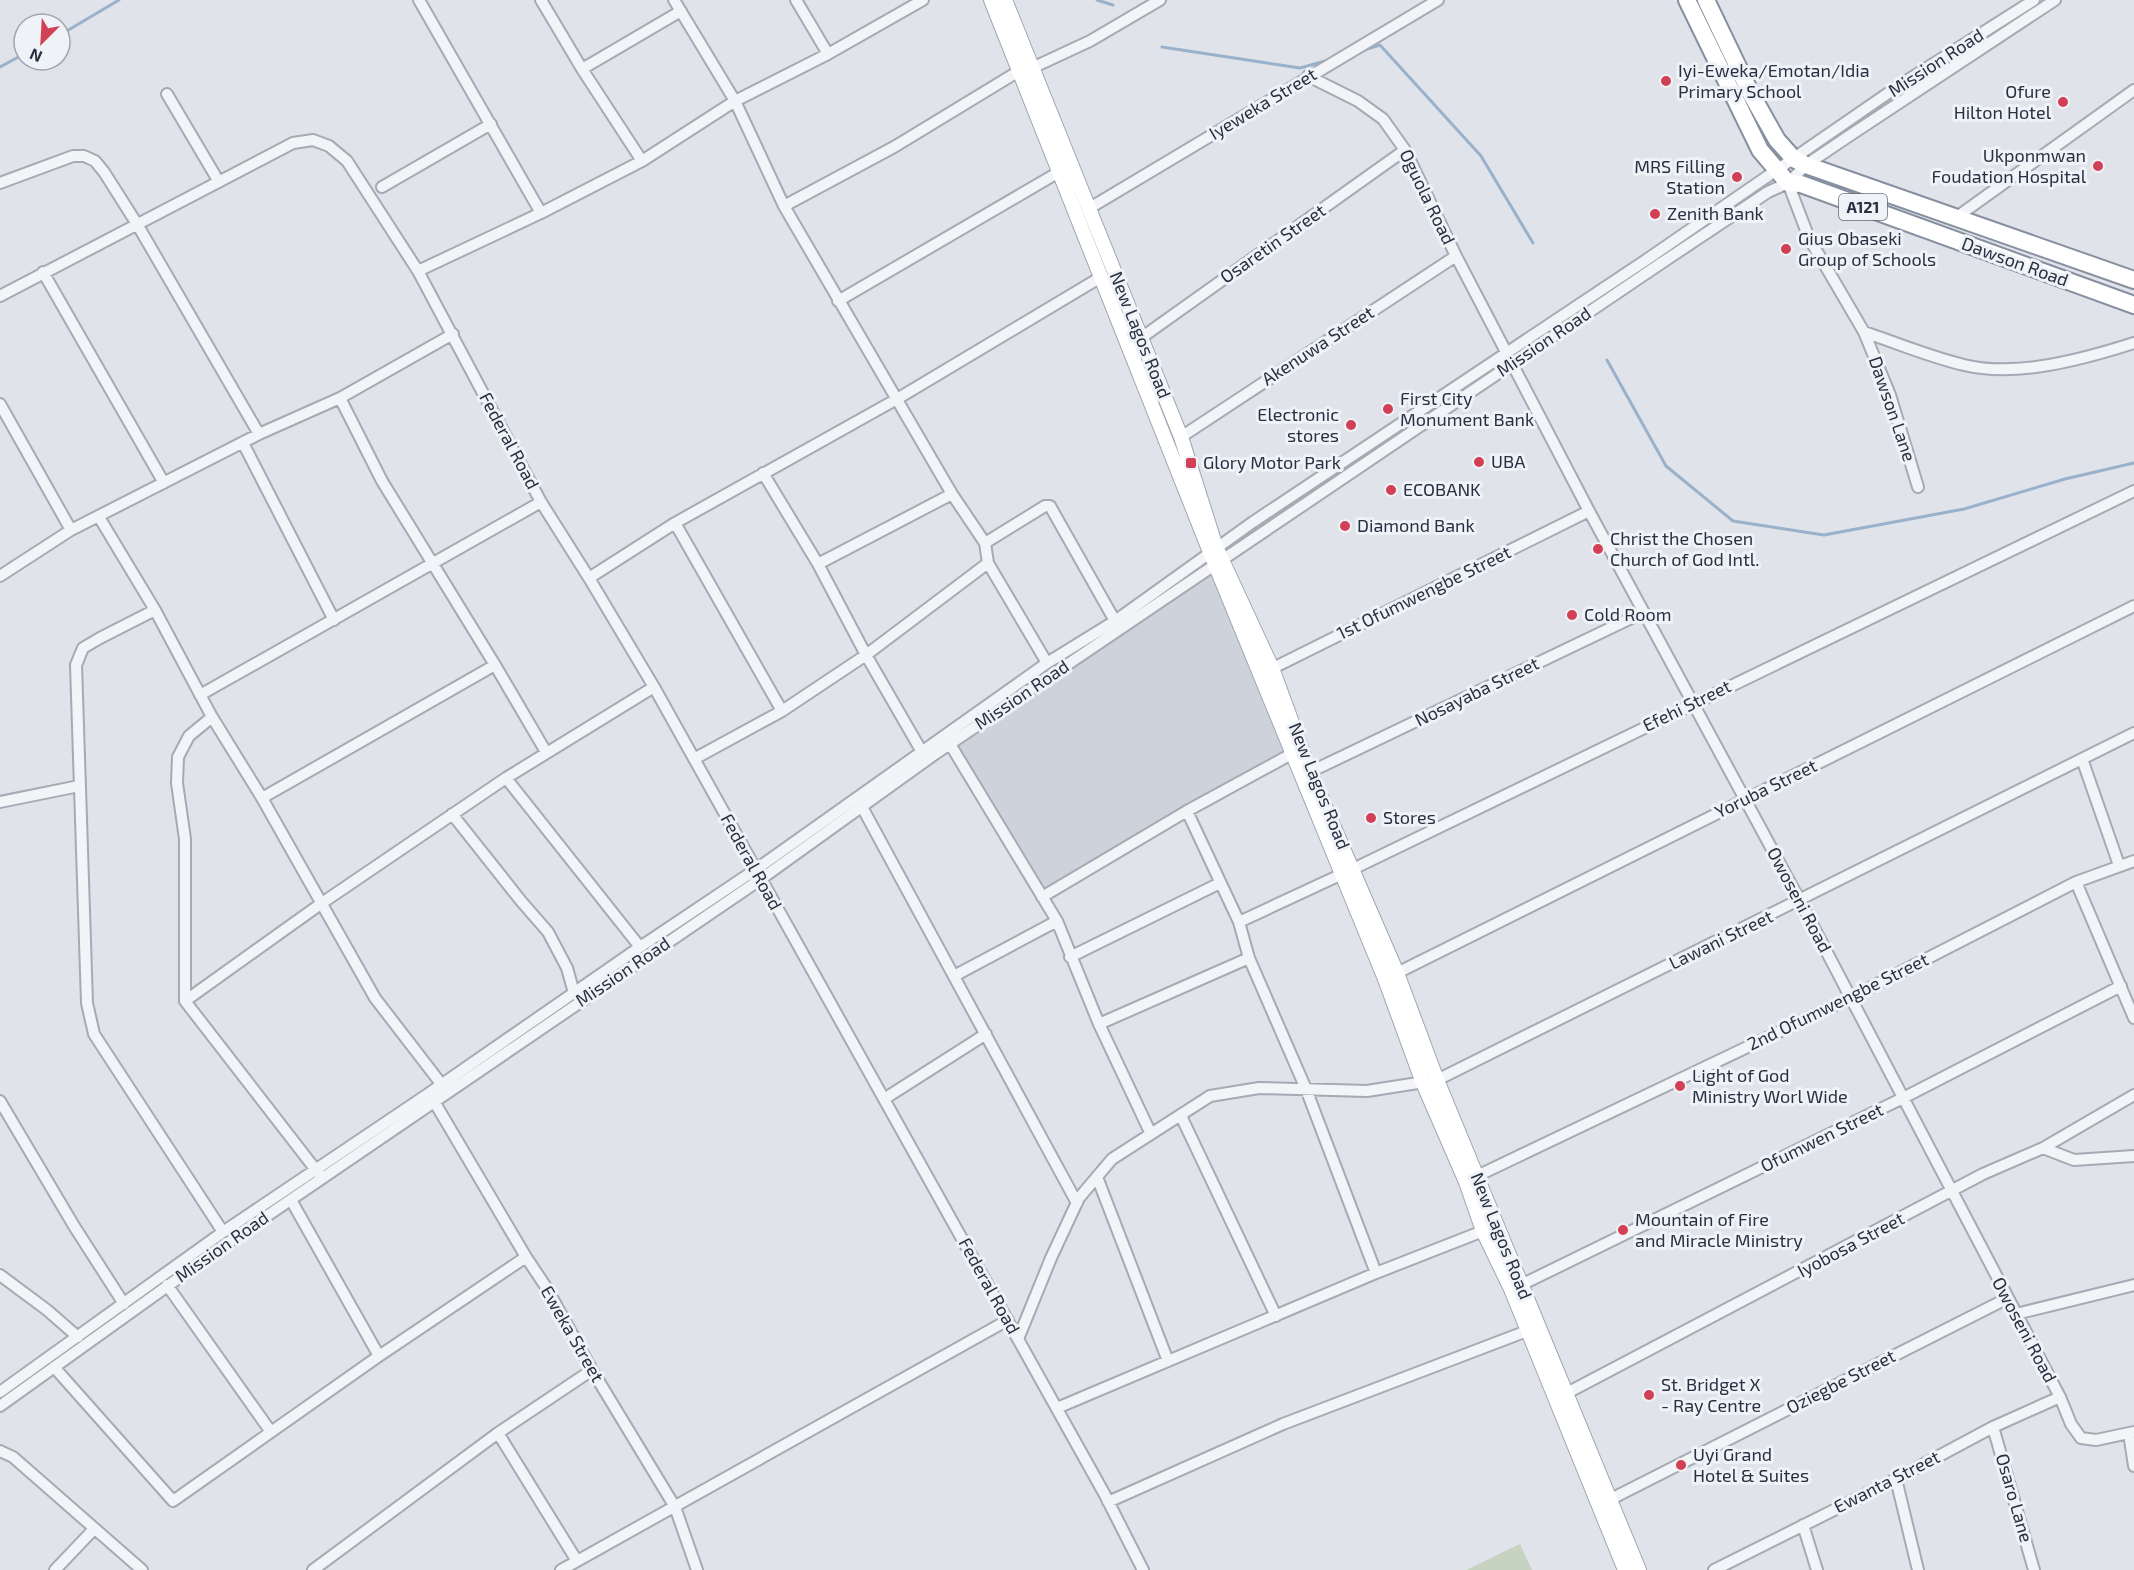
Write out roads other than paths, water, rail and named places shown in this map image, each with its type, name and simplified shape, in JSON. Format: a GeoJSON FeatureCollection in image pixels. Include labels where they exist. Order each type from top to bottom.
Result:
{"type":"FeatureCollection","features":[{"type":"Feature","properties":{"kind":"highway"},"geometry":{"type":"LineString","coordinates":[[1687,0],[1759,148],[1782,177]]}},
{"type":"Feature","properties":{"kind":"highway","name":"Dawson Road"},"geometry":{"type":"LineString","coordinates":[[1706,0],[1750,92],[1777,140],[1800,162],[1954,219],[2134,280]]}},
{"type":"Feature","properties":{"kind":"highway","name":"Dawson Road"},"geometry":{"type":"LineString","coordinates":[[1782,177],[2134,305]]}},
{"type":"Feature","properties":{"kind":"main road","name":"New Lagos Road"},"geometry":{"type":"LineString","coordinates":[[991,0],[1088,208],[1181,437],[1215,556]]}},
{"type":"Feature","properties":{"kind":"main road","name":"New Lagos Road"},"geometry":{"type":"LineString","coordinates":[[1005,0],[1025,70],[1059,172],[1297,751],[1348,871],[1397,973],[1430,1082],[1483,1231],[1496,1256],[1626,1570]]}},
{"type":"Feature","properties":{"kind":"main road","name":"New Lagos Road"},"geometry":{"type":"LineString","coordinates":[[1297,751],[1310,772],[1348,871],[1385,979],[1430,1082],[1477,1176],[1639,1570]]}},
{"type":"Feature","properties":{"kind":"street"},"geometry":{"type":"LineString","coordinates":[[419,0],[541,213]]}},
{"type":"Feature","properties":{"kind":"street"},"geometry":{"type":"LineString","coordinates":[[541,0],[582,69],[642,161]]}},
{"type":"Feature","properties":{"kind":"street"},"geometry":{"type":"LineString","coordinates":[[674,0],[735,101],[784,206],[952,494],[985,543],[988,563],[1047,663]]}},
{"type":"Feature","properties":{"kind":"street"},"geometry":{"type":"LineString","coordinates":[[796,0],[828,54]]}},
{"type":"Feature","properties":{"kind":"street"},"geometry":{"type":"LineString","coordinates":[[418,271],[541,213],[642,161],[735,101],[828,54],[923,0]]}},
{"type":"Feature","properties":{"kind":"street"},"geometry":{"type":"LineString","coordinates":[[784,206],[894,147],[1025,70],[1090,41],[1160,0]]}},
{"type":"Feature","properties":{"kind":"street","name":"Iyeweka Street"},"geometry":{"type":"LineString","coordinates":[[1088,208],[1438,0]]}},
{"type":"Feature","properties":{"kind":"street","name":"Mission Road"},"geometry":{"type":"LineString","coordinates":[[1510,358],[1767,192],[1800,162],[1897,87],[2034,0]]}},
{"type":"Feature","properties":{"kind":"street","name":"Mission Road"},"geometry":{"type":"LineString","coordinates":[[0,1392],[223,1232],[435,1103],[646,956],[922,752],[1047,663],[1215,556],[1782,177],[1800,162],[2055,0]]}},
{"type":"Feature","properties":{"kind":"street"},"geometry":{"type":"LineString","coordinates":[[582,69],[681,11]]}},
{"type":"Feature","properties":{"kind":"street","name":"Oguola Road"},"geometry":{"type":"LineString","coordinates":[[1308,76],[1358,100],[1383,119],[1405,150],[1456,256],[1510,358]]}},
{"type":"Feature","properties":{"kind":"street"},"geometry":{"type":"LineString","coordinates":[[1954,219],[2134,90]]}},
{"type":"Feature","properties":{"kind":"street"},"geometry":{"type":"LineString","coordinates":[[0,296],[219,182],[167,94]]}},
{"type":"Feature","properties":{"kind":"street"},"geometry":{"type":"LineString","coordinates":[[382,187],[491,124]]}},
{"type":"Feature","properties":{"kind":"street","name":"Federal Road"},"geometry":{"type":"LineString","coordinates":[[219,182],[293,143],[313,140],[329,146],[347,161],[418,271],[541,502],[654,687],[1057,1408],[1143,1570]]}},
{"type":"Feature","properties":{"kind":"street","name":"Osaretin Street"},"geometry":{"type":"LineString","coordinates":[[1141,338],[1405,150]]}},
{"type":"Feature","properties":{"kind":"street"},"geometry":{"type":"LineString","coordinates":[[0,183],[73,156],[84,156],[95,161],[137,224],[259,434]]}},
{"type":"Feature","properties":{"kind":"street"},"geometry":{"type":"LineString","coordinates":[[838,301],[1059,172]]}},
{"type":"Feature","properties":{"kind":"street","name":"Dawson Lane"},"geometry":{"type":"LineString","coordinates":[[1782,177],[1809,238],[1864,332],[1890,395],[1918,487]]}},
{"type":"Feature","properties":{"kind":"street","name":"Akenuwa Street"},"geometry":{"type":"LineString","coordinates":[[1181,437],[1456,256]]}},
{"type":"Feature","properties":{"kind":"street"},"geometry":{"type":"LineString","coordinates":[[43,272],[164,483]]}},
{"type":"Feature","properties":{"kind":"street"},"geometry":{"type":"LineString","coordinates":[[589,578],[675,523],[897,399],[1101,277]]}},
{"type":"Feature","properties":{"kind":"street","name":"Dawson Lane"},"geometry":{"type":"LineString","coordinates":[[1864,332],[1964,366],[2007,370],[2090,357],[2134,343]]}},
{"type":"Feature","properties":{"kind":"street"},"geometry":{"type":"LineString","coordinates":[[0,576],[71,530],[259,434],[340,398],[453,334]]}},
{"type":"Feature","properties":{"kind":"street","name":"Owoseni Road"},"geometry":{"type":"LineString","coordinates":[[1510,358],[1589,511],[1800,901],[2060,1397],[2071,1424],[2081,1438],[2096,1440],[2132,1432]]}},
{"type":"Feature","properties":{"kind":"street"},"geometry":{"type":"LineString","coordinates":[[340,398],[382,481],[546,752]]}},
{"type":"Feature","properties":{"kind":"street"},"geometry":{"type":"LineString","coordinates":[[0,404],[71,530]]}},
{"type":"Feature","properties":{"kind":"street"},"geometry":{"type":"LineString","coordinates":[[243,443],[334,620]]}},
{"type":"Feature","properties":{"kind":"street"},"geometry":{"type":"LineString","coordinates":[[762,473],[818,564],[922,752]]}},
{"type":"Feature","properties":{"kind":"street","name":"Efehi Street"},"geometry":{"type":"LineString","coordinates":[[1239,922],[2134,491]]}},
{"type":"Feature","properties":{"kind":"street"},"geometry":{"type":"LineString","coordinates":[[818,564],[952,494]]}},
{"type":"Feature","properties":{"kind":"street"},"geometry":{"type":"LineString","coordinates":[[200,695],[541,502]]}},
{"type":"Feature","properties":{"kind":"street"},"geometry":{"type":"LineString","coordinates":[[985,543],[1045,506],[1050,506],[1115,621]]}},
{"type":"Feature","properties":{"kind":"street","name":"1st Ofumwengbe Street"},"geometry":{"type":"LineString","coordinates":[[1266,672],[1589,511]]}},
{"type":"Feature","properties":{"kind":"street"},"geometry":{"type":"LineString","coordinates":[[99,517],[155,610],[212,717],[262,798],[375,998],[442,1085]]}},
{"type":"Feature","properties":{"kind":"street"},"geometry":{"type":"LineString","coordinates":[[675,523],[782,711]]}},
{"type":"Feature","properties":{"kind":"street","name":"Mission Road"},"geometry":{"type":"LineString","coordinates":[[0,1406],[291,1200],[319,1175],[442,1085],[640,947],[758,875],[862,807],[950,744],[1121,629],[1215,556]]}},
{"type":"Feature","properties":{"kind":"street"},"geometry":{"type":"LineString","coordinates":[[694,759],[782,711],[867,655],[988,563]]}},
{"type":"Feature","properties":{"kind":"street","name":"Yoruba Street"},"geometry":{"type":"LineString","coordinates":[[1397,973],[2134,606]]}},
{"type":"Feature","properties":{"kind":"street"},"geometry":{"type":"LineString","coordinates":[[155,610],[83,648],[76,665],[87,1003],[94,1034],[223,1232]]}},
{"type":"Feature","properties":{"kind":"street","name":"Nosayaba Street"},"geometry":{"type":"LineString","coordinates":[[1310,772],[1644,612]]}},
{"type":"Feature","properties":{"kind":"street"},"geometry":{"type":"LineString","coordinates":[[262,798],[495,665]]}},
{"type":"Feature","properties":{"kind":"street"},"geometry":{"type":"LineString","coordinates":[[185,1001],[452,814],[546,752],[654,687]]}},
{"type":"Feature","properties":{"kind":"street"},"geometry":{"type":"LineString","coordinates":[[212,717],[189,736],[178,757],[177,783],[185,839],[185,1001],[319,1175]]}},
{"type":"Feature","properties":{"kind":"street","name":"Lawani Street"},"geometry":{"type":"LineString","coordinates":[[1018,1339],[1051,1258],[1077,1203],[1097,1177],[1112,1159],[1210,1096],[1259,1088],[1367,1091],[1430,1082],[1800,901],[2134,733]]}},
{"type":"Feature","properties":{"kind":"street"},"geometry":{"type":"LineString","coordinates":[[950,744],[1057,921],[1099,1024],[1151,1134]]}},
{"type":"Feature","properties":{"kind":"street"},"geometry":{"type":"LineString","coordinates":[[1042,897],[1187,811],[1297,751]]}},
{"type":"Feature","properties":{"kind":"street"},"geometry":{"type":"LineString","coordinates":[[2082,759],[2119,865]]}},
{"type":"Feature","properties":{"kind":"street"},"geometry":{"type":"LineString","coordinates":[[506,778],[640,947]]}},
{"type":"Feature","properties":{"kind":"street"},"geometry":{"type":"LineString","coordinates":[[0,802],[79,786]]}},
{"type":"Feature","properties":{"kind":"street"},"geometry":{"type":"LineString","coordinates":[[862,807],[1077,1203]]}},
{"type":"Feature","properties":{"kind":"street"},"geometry":{"type":"LineString","coordinates":[[1187,811],[1239,922],[1249,958],[1306,1089],[1376,1273]]}},
{"type":"Feature","properties":{"kind":"street"},"geometry":{"type":"LineString","coordinates":[[452,814],[520,901],[548,932],[567,969],[574,993]]}},
{"type":"Feature","properties":{"kind":"street","name":"2nd Ofumwengbe Street"},"geometry":{"type":"LineString","coordinates":[[1477,1176],[1850,998],[2076,882],[2134,861]]}},
{"type":"Feature","properties":{"kind":"street"},"geometry":{"type":"LineString","coordinates":[[1070,957],[1220,882]]}},
{"type":"Feature","properties":{"kind":"street"},"geometry":{"type":"LineString","coordinates":[[2076,882],[2134,1018]]}},
{"type":"Feature","properties":{"kind":"street"},"geometry":{"type":"LineString","coordinates":[[954,976],[1057,921]]}},
{"type":"Feature","properties":{"kind":"street"},"geometry":{"type":"LineString","coordinates":[[1099,1024],[1249,958]]}},
{"type":"Feature","properties":{"kind":"street","name":"Ofumwen Street"},"geometry":{"type":"LineString","coordinates":[[1521,1285],[1903,1098],[2121,986]]}},
{"type":"Feature","properties":{"kind":"street"},"geometry":{"type":"LineString","coordinates":[[884,1099],[986,1034]]}},
{"type":"Feature","properties":{"kind":"street","name":"Iyobosa Street"},"geometry":{"type":"LineString","coordinates":[[1567,1393],[1983,1174],[2043,1148],[2134,1095]]}},
{"type":"Feature","properties":{"kind":"street"},"geometry":{"type":"LineString","coordinates":[[0,1101],[74,1226],[124,1304]]}},
{"type":"Feature","properties":{"kind":"street","name":"Eweka Street"},"geometry":{"type":"LineString","coordinates":[[435,1103],[675,1507],[697,1570]]}},
{"type":"Feature","properties":{"kind":"street"},"geometry":{"type":"LineString","coordinates":[[1181,1116],[1276,1316]]}},
{"type":"Feature","properties":{"kind":"street"},"geometry":{"type":"LineString","coordinates":[[2043,1148],[2074,1160],[2134,1156]]}},
{"type":"Feature","properties":{"kind":"street"},"geometry":{"type":"LineString","coordinates":[[1097,1177],[1168,1361]]}},
{"type":"Feature","properties":{"kind":"street"},"geometry":{"type":"LineString","coordinates":[[291,1200],[379,1356]]}},
{"type":"Feature","properties":{"kind":"street"},"geometry":{"type":"LineString","coordinates":[[1057,1408],[1376,1273],[1483,1231]]}},
{"type":"Feature","properties":{"kind":"street"},"geometry":{"type":"LineString","coordinates":[[54,1367],[173,1501],[379,1356],[526,1257]]}},
{"type":"Feature","properties":{"kind":"street"},"geometry":{"type":"LineString","coordinates":[[0,1275],[47,1310],[78,1337]]}},
{"type":"Feature","properties":{"kind":"street"},"geometry":{"type":"LineString","coordinates":[[2016,1314],[2134,1285]]}},
{"type":"Feature","properties":{"kind":"street"},"geometry":{"type":"LineString","coordinates":[[167,1286],[272,1432]]}},
{"type":"Feature","properties":{"kind":"street","name":"Oziegbe Street"},"geometry":{"type":"LineString","coordinates":[[1611,1499],[2008,1298]]}},
{"type":"Feature","properties":{"kind":"street"},"geometry":{"type":"LineString","coordinates":[[561,1570],[1008,1320]]}},
{"type":"Feature","properties":{"kind":"street"},"geometry":{"type":"LineString","coordinates":[[1108,1502],[1283,1424],[1527,1331]]}},
{"type":"Feature","properties":{"kind":"street"},"geometry":{"type":"LineString","coordinates":[[313,1570],[498,1433],[592,1370]]}},
{"type":"Feature","properties":{"kind":"street","name":"Ewanta Street"},"geometry":{"type":"LineString","coordinates":[[1714,1570],[1896,1479],[1993,1426],[2060,1397]]}},
{"type":"Feature","properties":{"kind":"street","name":"Osaro Lane"},"geometry":{"type":"LineString","coordinates":[[1993,1426],[2034,1570]]}},
{"type":"Feature","properties":{"kind":"street"},"geometry":{"type":"LineString","coordinates":[[2132,1432],[2134,1467]]}},
{"type":"Feature","properties":{"kind":"street"},"geometry":{"type":"LineString","coordinates":[[498,1433],[577,1561]]}},
{"type":"Feature","properties":{"kind":"street"},"geometry":{"type":"LineString","coordinates":[[0,1451],[13,1457],[142,1570]]}},
{"type":"Feature","properties":{"kind":"street"},"geometry":{"type":"LineString","coordinates":[[1896,1479],[1918,1570]]}},
{"type":"Feature","properties":{"kind":"street"},"geometry":{"type":"LineString","coordinates":[[1803,1525],[1817,1570]]}},
{"type":"Feature","properties":{"kind":"street"},"geometry":{"type":"LineString","coordinates":[[55,1570],[94,1529]]}},
{"type":"Feature","properties":{"kind":"waterway"},"geometry":{"type":"LineString","coordinates":[[72,28],[119,0]]}},
{"type":"Feature","properties":{"kind":"waterway"},"geometry":{"type":"LineString","coordinates":[[1097,0],[1113,5]]}},
{"type":"Feature","properties":{"kind":"waterway"},"geometry":{"type":"LineString","coordinates":[[1364,50],[1380,45],[1481,156],[1533,243]]}},
{"type":"Feature","properties":{"kind":"waterway"},"geometry":{"type":"LineString","coordinates":[[1162,47],[1300,68],[1329,60]]}},
{"type":"Feature","properties":{"kind":"waterway"},"geometry":{"type":"LineString","coordinates":[[0,67],[12,60]]}},
{"type":"Feature","properties":{"kind":"waterway"},"geometry":{"type":"LineString","coordinates":[[1607,360],[1666,466],[1733,521],[1824,535],[1964,509],[2065,479],[2134,463]]}},
{"type":"Feature","properties":{"kind":"place","name":"Iyi-Eweka/Emotan/Idia Primary School"},"geometry":{"type":"Point","coordinates":[1666,81]}},
{"type":"Feature","properties":{"kind":"place","name":"Ofure Hilton Hotel"},"geometry":{"type":"Point","coordinates":[2063,102]}},
{"type":"Feature","properties":{"kind":"place","name":"Ukponmwan Foudation Hospital"},"geometry":{"type":"Point","coordinates":[2098,166]}},
{"type":"Feature","properties":{"kind":"place","name":"MRS Filling Station"},"geometry":{"type":"Point","coordinates":[1737,177]}},
{"type":"Feature","properties":{"kind":"place","name":"Zenith Bank"},"geometry":{"type":"Point","coordinates":[1655,214]}},
{"type":"Feature","properties":{"kind":"place","name":"Gius Obaseki Group of Schools"},"geometry":{"type":"Point","coordinates":[1786,249]}},
{"type":"Feature","properties":{"kind":"place","name":"First City Monument Bank"},"geometry":{"type":"Point","coordinates":[1388,409]}},
{"type":"Feature","properties":{"kind":"place","name":"Electronic stores"},"geometry":{"type":"Point","coordinates":[1351,425]}},
{"type":"Feature","properties":{"kind":"place","name":"UBA"},"geometry":{"type":"Point","coordinates":[1479,462]}},
{"type":"Feature","properties":{"kind":"place","name":"Glory Motor Park"},"geometry":{"type":"Point","coordinates":[1191,463]}},
{"type":"Feature","properties":{"kind":"place","name":"ECOBANK"},"geometry":{"type":"Point","coordinates":[1391,490]}},
{"type":"Feature","properties":{"kind":"place","name":"Diamond Bank"},"geometry":{"type":"Point","coordinates":[1345,526]}},
{"type":"Feature","properties":{"kind":"place","name":"Christ the Chosen Church of God Intl."},"geometry":{"type":"Point","coordinates":[1598,549]}},
{"type":"Feature","properties":{"kind":"place","name":"Cold Room"},"geometry":{"type":"Point","coordinates":[1572,615]}},
{"type":"Feature","properties":{"kind":"place","name":"Stores"},"geometry":{"type":"Point","coordinates":[1371,818]}},
{"type":"Feature","properties":{"kind":"place","name":"Light of God Ministry Worl Wide"},"geometry":{"type":"Point","coordinates":[1680,1086]}},
{"type":"Feature","properties":{"kind":"place","name":"Mountain of Fire and Miracle Ministry"},"geometry":{"type":"Point","coordinates":[1623,1230]}},
{"type":"Feature","properties":{"kind":"place","name":"St. Bridget X - Ray Centre"},"geometry":{"type":"Point","coordinates":[1649,1395]}},
{"type":"Feature","properties":{"kind":"place","name":"Uyi Grand Hotel & Suites"},"geometry":{"type":"Point","coordinates":[1681,1465]}}]}
